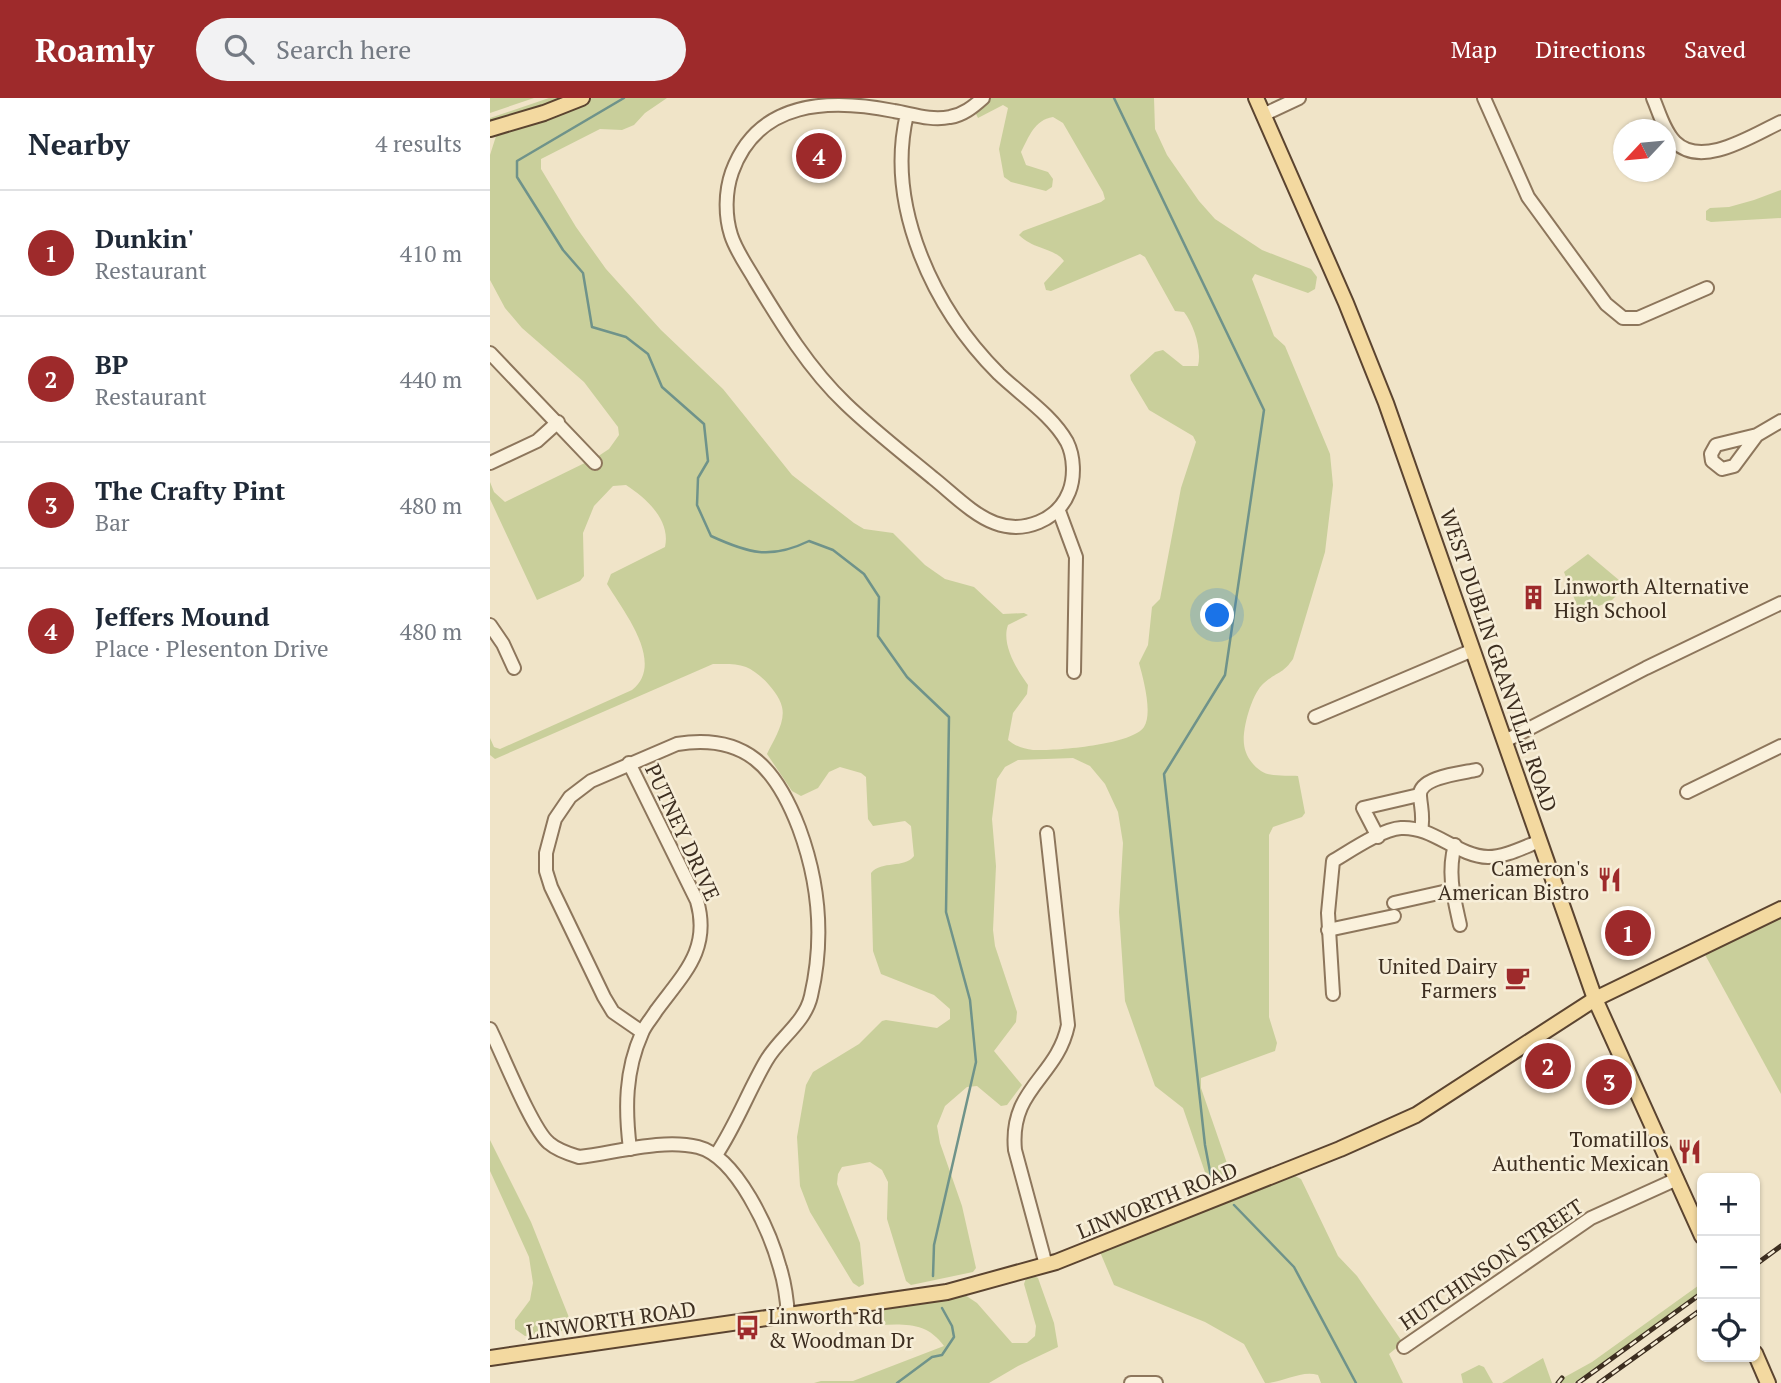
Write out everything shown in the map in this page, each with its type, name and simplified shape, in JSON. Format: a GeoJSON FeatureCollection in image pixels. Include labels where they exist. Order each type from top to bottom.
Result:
{"type":"FeatureCollection","features":[{"type":"Feature","properties":{"kind":"main road"},"geometry":{"type":"LineString","coordinates":[[490,129],[582,98]]}},
{"type":"Feature","properties":{"kind":"main road","name":"WEST DUBLIN GRANVILLE ROAD"},"geometry":{"type":"LineString","coordinates":[[1256,98],[1386,403],[1595,999],[1697,1225]]}},
{"type":"Feature","properties":{"kind":"main road","name":"LINWORTH ROAD"},"geometry":{"type":"LineString","coordinates":[[490,1358],[947,1292],[1046,1265],[1340,1149],[1416,1115],[1595,999],[1781,909]]}},
{"type":"Feature","properties":{"kind":"main road"},"geometry":{"type":"LineString","coordinates":[[1759,1362],[1768,1383]]}},
{"type":"Feature","properties":{"kind":"street"},"geometry":{"type":"LineString","coordinates":[[907,114],[901,156],[904,190],[911,229],[925,265],[943,302],[964,333],[1001,375],[1052,423],[1067,443],[1074,468],[1070,491],[1059,511],[1036,524],[1016,527],[996,524],[980,515],[843,402],[810,362],[768,301],[730,233],[727,215],[731,174],[740,153],[771,121],[789,111],[811,105],[834,104],[907,114],[928,118],[951,117],[971,109],[983,98]]}},
{"type":"Feature","properties":{"kind":"street"},"geometry":{"type":"LineString","coordinates":[[1263,114],[1299,98]]}},
{"type":"Feature","properties":{"kind":"street"},"geometry":{"type":"LineString","coordinates":[[1483,98],[1528,197],[1606,304],[1623,318],[1639,318],[1707,288]]}},
{"type":"Feature","properties":{"kind":"street"},"geometry":{"type":"LineString","coordinates":[[1653,98],[1671,136],[1682,147],[1696,153],[1712,152],[1781,122]]}},
{"type":"Feature","properties":{"kind":"street"},"geometry":{"type":"LineString","coordinates":[[490,353],[595,463]]}},
{"type":"Feature","properties":{"kind":"street"},"geometry":{"type":"LineString","coordinates":[[1757,435],[1781,421]]}},
{"type":"Feature","properties":{"kind":"street"},"geometry":{"type":"LineString","coordinates":[[490,463],[537,441],[558,422]]}},
{"type":"Feature","properties":{"kind":"street"},"geometry":{"type":"LineString","coordinates":[[1059,511],[1076,557],[1074,672]]}},
{"type":"Feature","properties":{"kind":"street"},"geometry":{"type":"LineString","coordinates":[[1505,741],[1781,603]]}},
{"type":"Feature","properties":{"kind":"street"},"geometry":{"type":"LineString","coordinates":[[490,625],[514,668]]}},
{"type":"Feature","properties":{"kind":"street"},"geometry":{"type":"LineString","coordinates":[[1315,717],[1473,650]]}},
{"type":"Feature","properties":{"kind":"street"},"geometry":{"type":"LineString","coordinates":[[642,1032],[613,1012],[551,887],[546,871],[549,837],[561,808],[591,780],[663,748],[692,741],[721,743],[750,755],[771,773],[783,789],[806,847],[812,870],[819,945],[811,998],[799,1021],[767,1059],[739,1118],[716,1156]]}},
{"type":"Feature","properties":{"kind":"street"},"geometry":{"type":"LineString","coordinates":[[1687,792],[1781,746]]}},
{"type":"Feature","properties":{"kind":"street","name":"PUTNEY DRIVE"},"geometry":{"type":"LineString","coordinates":[[629,763],[697,901],[702,932],[691,962],[642,1032],[627,1077],[630,1149]]}},
{"type":"Feature","properties":{"kind":"street"},"geometry":{"type":"LineString","coordinates":[[1421,830],[1424,819],[1419,795],[1422,787],[1429,781],[1476,770]]}},
{"type":"Feature","properties":{"kind":"street"},"geometry":{"type":"LineString","coordinates":[[1377,836],[1363,808],[1419,795]]}},
{"type":"Feature","properties":{"kind":"street"},"geometry":{"type":"LineString","coordinates":[[1333,994],[1328,930],[1332,861],[1377,836],[1399,828],[1421,830],[1487,857],[1503,855],[1540,841]]}},
{"type":"Feature","properties":{"kind":"street"},"geometry":{"type":"LineString","coordinates":[[1046,1265],[1015,1150],[1014,1134],[1021,1102],[1059,1053],[1068,1025],[1047,832]]}},
{"type":"Feature","properties":{"kind":"street"},"geometry":{"type":"LineString","coordinates":[[1455,845],[1450,867],[1460,925]]}},
{"type":"Feature","properties":{"kind":"street"},"geometry":{"type":"LineString","coordinates":[[1328,930],[1452,890]]}},
{"type":"Feature","properties":{"kind":"street"},"geometry":{"type":"LineString","coordinates":[[490,1029],[535,1123],[548,1142],[568,1154],[579,1157],[671,1145],[695,1146],[716,1156],[738,1178],[759,1217],[780,1266],[789,1316]]}},
{"type":"Feature","properties":{"kind":"street","name":"HUTCHINSON STREET"},"geometry":{"type":"LineString","coordinates":[[1404,1347],[1591,1218],[1677,1179]]}},
{"type":"Feature","properties":{"kind":"street"},"geometry":{"type":"LineString","coordinates":[[1131,1383],[1156,1383]]}},
{"type":"Feature","properties":{"kind":"green space"},"geometry":{"type":"Polygon","coordinates":[[[490,98],[534,98],[490,113],[490,98]]]}},
{"type":"Feature","properties":{"kind":"green space"},"geometry":{"type":"Polygon","coordinates":[[[549,98],[566,98],[490,123],[490,118],[549,98]]]}},
{"type":"Feature","properties":{"kind":"green space"},"geometry":{"type":"Polygon","coordinates":[[[592,98],[667,98],[645,113],[634,125],[622,130],[600,129],[541,159],[541,169],[576,227],[606,269],[661,330],[723,389],[792,475],[864,529],[893,533],[925,565],[945,579],[974,587],[1003,614],[1028,615],[1008,625],[1006,632],[1011,656],[1028,685],[1027,694],[1013,713],[1008,740],[1026,749],[1092,746],[1137,733],[1147,721],[1145,686],[1139,663],[1148,645],[1152,607],[1160,599],[1181,488],[1196,442],[1193,436],[1149,410],[1130,375],[1155,352],[1163,350],[1183,366],[1198,366],[1199,353],[1188,317],[1184,312],[1175,311],[1145,257],[1140,254],[1051,291],[1046,290],[1044,283],[1064,261],[1019,235],[1023,231],[1101,202],[1105,199],[1103,192],[1063,123],[1053,117],[1037,125],[1021,152],[1026,165],[1048,172],[1053,179],[1052,187],[1046,191],[1011,182],[1004,177],[999,149],[1008,108],[1003,105],[978,118],[977,107],[986,98],[1154,98],[1155,129],[1167,155],[1215,219],[1262,250],[1311,269],[1317,277],[1315,289],[1308,293],[1255,274],[1252,279],[1274,336],[1285,346],[1330,454],[1333,485],[1325,552],[1293,659],[1286,668],[1268,679],[1260,688],[1252,703],[1245,730],[1246,752],[1258,769],[1269,774],[1298,776],[1305,813],[1302,817],[1273,827],[1269,835],[1269,1017],[1277,1043],[1275,1051],[1201,1078],[1201,1088],[1231,1175],[1228,1180],[1212,1186],[1208,1181],[1183,1108],[1155,1086],[1125,1001],[1119,912],[1123,843],[1118,812],[1105,784],[1090,766],[1073,758],[1018,760],[1005,767],[997,779],[992,819],[996,866],[993,930],[995,946],[1017,1012],[1016,1022],[994,1051],[1022,1085],[1007,1105],[1001,1106],[977,1086],[967,1087],[945,1106],[937,1126],[940,1143],[962,1206],[976,1268],[973,1272],[911,1285],[906,1281],[887,1219],[888,1182],[882,1170],[870,1162],[842,1167],[837,1184],[860,1243],[864,1284],[859,1287],[853,1283],[810,1212],[800,1186],[797,1137],[806,1085],[813,1072],[859,1044],[882,1021],[937,1028],[950,1019],[950,1009],[934,995],[881,974],[873,951],[871,873],[881,867],[905,862],[914,856],[911,826],[905,821],[873,826],[868,819],[866,777],[861,773],[840,767],[829,772],[818,788],[801,796],[792,791],[767,754],[782,719],[780,701],[762,678],[738,665],[713,664],[495,759],[490,755],[490,738],[494,747],[500,749],[632,690],[641,679],[645,666],[643,652],[631,622],[607,584],[611,574],[665,547],[666,537],[661,519],[649,503],[626,485],[613,486],[594,506],[583,533],[584,576],[580,581],[537,600],[490,499],[490,482],[494,492],[505,502],[597,457],[609,449],[619,435],[618,427],[584,382],[522,328],[505,308],[490,280],[490,155],[497,133],[592,98]]]}},
{"type":"Feature","properties":{"kind":"green space"},"geometry":{"type":"Polygon","coordinates":[[[1781,190],[1781,218],[1711,222],[1706,220],[1706,211],[1710,208],[1729,207],[1781,190]]]}},
{"type":"Feature","properties":{"kind":"green space"},"geometry":{"type":"Polygon","coordinates":[[[1588,554],[1626,586],[1611,601],[1584,612],[1578,608],[1564,572],[1588,554]]]}},
{"type":"Feature","properties":{"kind":"green space"},"geometry":{"type":"Polygon","coordinates":[[[1781,914],[1781,1094],[1703,951],[1781,914]]]}},
{"type":"Feature","properties":{"kind":"green space"},"geometry":{"type":"Polygon","coordinates":[[[490,1140],[531,1222],[572,1325],[569,1330],[525,1336],[515,1329],[515,1320],[530,1300],[533,1283],[529,1257],[490,1171],[490,1140]]]}},
{"type":"Feature","properties":{"kind":"green space"},"geometry":{"type":"Polygon","coordinates":[[[1295,1176],[1301,1179],[1338,1256],[1357,1276],[1401,1340],[1400,1345],[1389,1354],[1403,1383],[1321,1383],[1318,1375],[1311,1374],[1265,1383],[1244,1344],[1205,1322],[1114,1285],[1100,1252],[1295,1176]]]}},
{"type":"Feature","properties":{"kind":"green space"},"geometry":{"type":"Polygon","coordinates":[[[1026,1278],[1038,1278],[1054,1323],[1058,1347],[989,1383],[814,1383],[853,1381],[944,1346],[930,1332],[915,1326],[878,1325],[873,1308],[965,1295],[977,1303],[1012,1343],[1027,1343],[1035,1336],[1036,1326],[1024,1284],[1026,1278]]]}},
{"type":"Feature","properties":{"kind":"green space"},"geometry":{"type":"Polygon","coordinates":[[[1697,1287],[1697,1297],[1574,1383],[1559,1383],[1697,1287]]]}},
{"type":"Feature","properties":{"kind":"green space"},"geometry":{"type":"Polygon","coordinates":[[[1543,1358],[1552,1383],[1502,1383],[1543,1358]]]}},
{"type":"Feature","properties":{"kind":"green space"},"geometry":{"type":"Polygon","coordinates":[[[1479,1365],[1484,1367],[1493,1383],[1463,1383],[1461,1374],[1479,1365]]]}},
{"type":"Feature","properties":{"kind":"waterway"},"geometry":{"type":"LineString","coordinates":[[624,98],[517,161],[517,177],[563,250],[583,273],[592,327],[626,337],[648,354],[662,387],[704,424],[708,461],[698,478],[697,505],[711,536],[736,547],[759,552],[782,551],[809,541],[833,550],[864,574],[879,597],[878,636],[907,677],[949,717],[946,912],[970,1000],[976,1062],[934,1245],[933,1276]]}},
{"type":"Feature","properties":{"kind":"waterway"},"geometry":{"type":"LineString","coordinates":[[1114,98],[1264,410],[1225,675],[1164,774],[1205,1145],[1212,1182]]}},
{"type":"Feature","properties":{"kind":"waterway"},"geometry":{"type":"LineString","coordinates":[[1234,1205],[1294,1267],[1356,1383]]}},
{"type":"Feature","properties":{"kind":"waterway"},"geometry":{"type":"LineString","coordinates":[[897,1383],[932,1357],[942,1355],[954,1337],[952,1326],[942,1308]]}},
{"type":"Feature","properties":{"kind":"railway"},"geometry":{"type":"LineString","coordinates":[[1760,1261],[1781,1246]]}},
{"type":"Feature","properties":{"kind":"railway"},"geometry":{"type":"LineString","coordinates":[[1578,1383],[1697,1297]]}},
{"type":"Feature","properties":{"kind":"railway"},"geometry":{"type":"LineString","coordinates":[[1599,1383],[1697,1313]]}},
{"type":"Feature","properties":{"kind":"railway"},"geometry":{"type":"LineString","coordinates":[[1558,1383],[1562,1378]]}},
{"type":"Feature","properties":{"kind":"place","name":"Jeffers Mound"},"geometry":{"type":"Point","coordinates":[819,156]}},
{"type":"Feature","properties":{"kind":"place","name":"Linworth Alternative High School"},"geometry":{"type":"Point","coordinates":[1534,598]}},
{"type":"Feature","properties":{"kind":"place","name":"Cameron's American Bistro"},"geometry":{"type":"Point","coordinates":[1609,880]}},
{"type":"Feature","properties":{"kind":"place","name":"Dunkin'"},"geometry":{"type":"Point","coordinates":[1628,933]}},
{"type":"Feature","properties":{"kind":"place","name":"United Dairy Farmers"},"geometry":{"type":"Point","coordinates":[1517,978]}},
{"type":"Feature","properties":{"kind":"place","name":"BP"},"geometry":{"type":"Point","coordinates":[1548,1066]}},
{"type":"Feature","properties":{"kind":"place","name":"The Crafty Pint"},"geometry":{"type":"Point","coordinates":[1609,1082]}},
{"type":"Feature","properties":{"kind":"place","name":"Tomatillos Authentic Mexican"},"geometry":{"type":"Point","coordinates":[1689,1151]}},
{"type":"Feature","properties":{"kind":"place","name":"Linworth Rd & Woodman Dr"},"geometry":{"type":"Point","coordinates":[748,1328]}}]}
